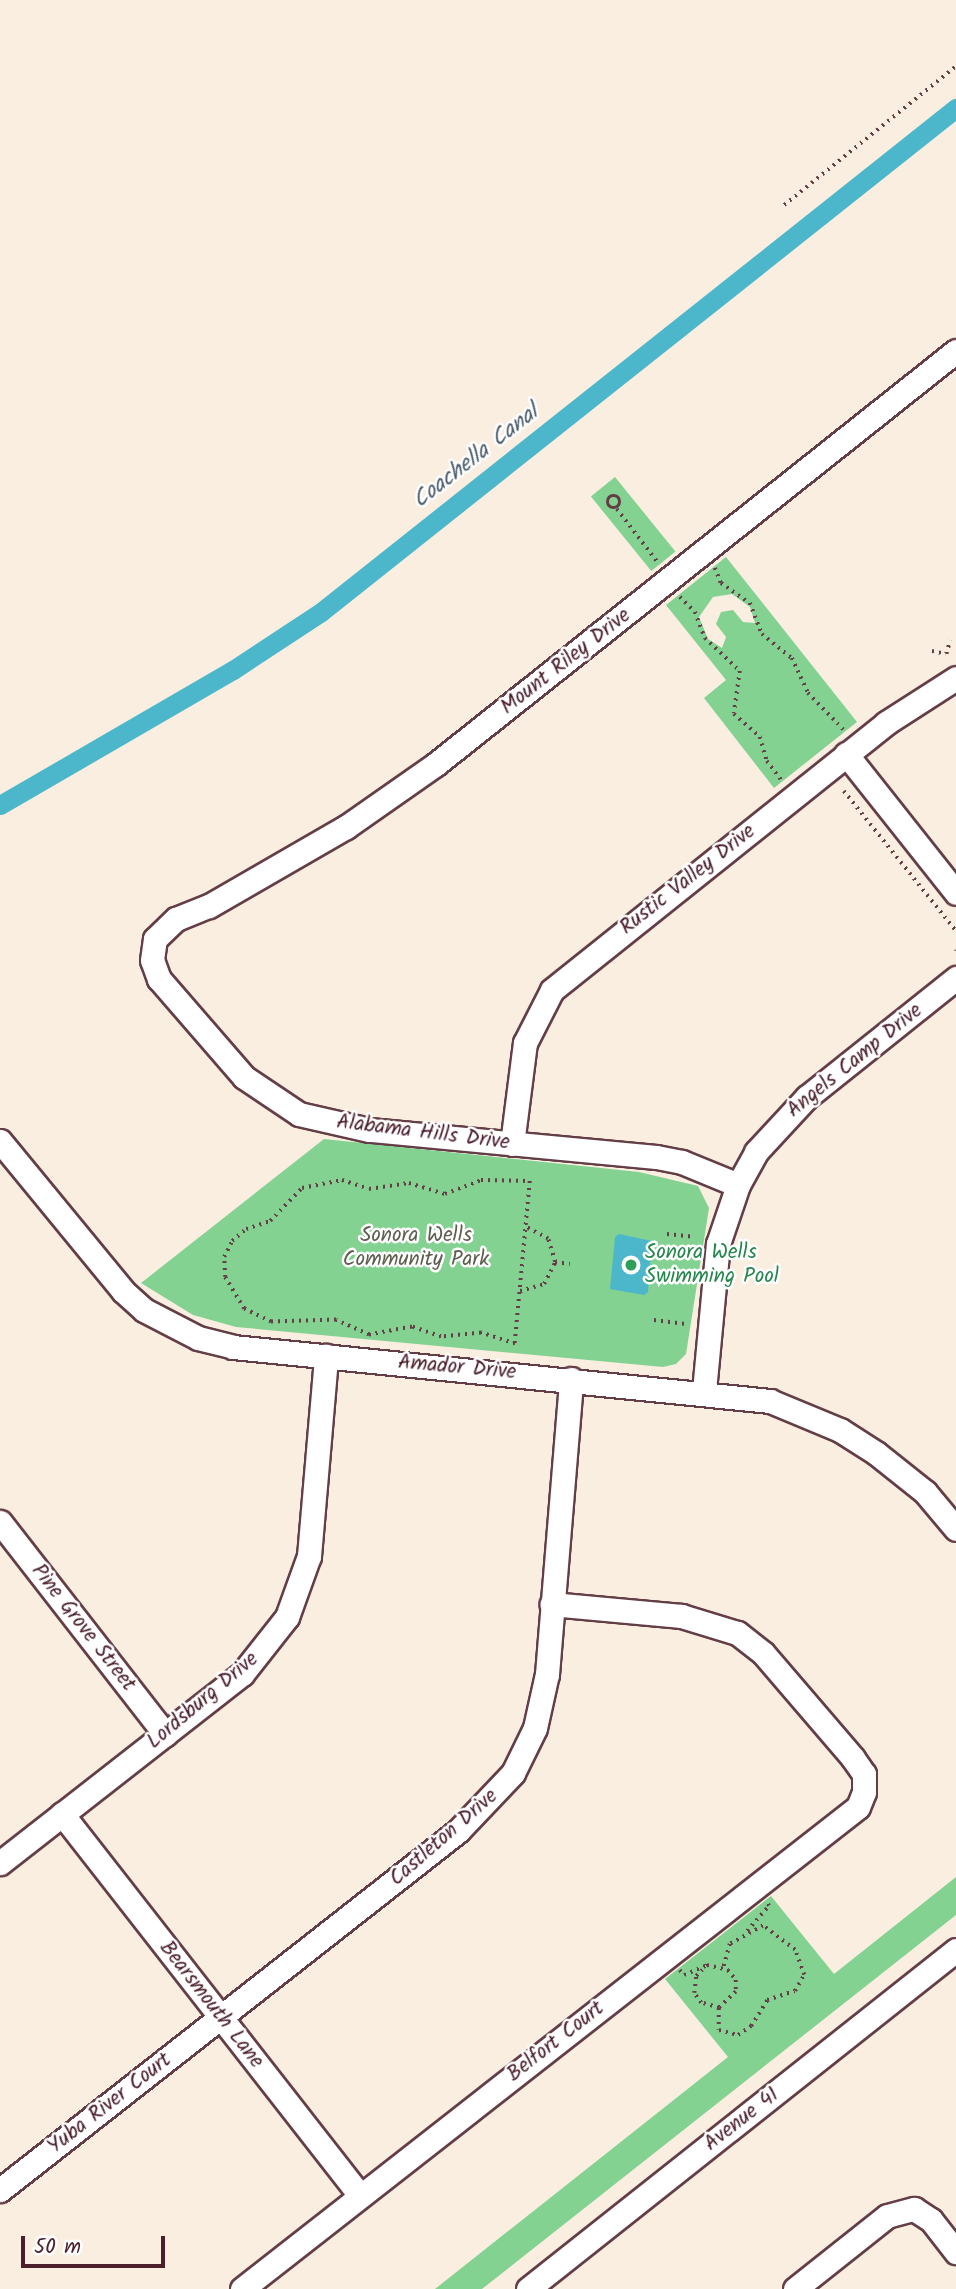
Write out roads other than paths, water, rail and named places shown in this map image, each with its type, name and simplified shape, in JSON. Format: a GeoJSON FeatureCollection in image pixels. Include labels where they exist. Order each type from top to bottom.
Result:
{"type":"FeatureCollection","features":[{"type":"Feature","properties":{"kind":"street","name":"Mount Riley Drive"},"geometry":{"type":"LineString","coordinates":[[155,939],[176,919],[209,906],[345,827],[436,764],[956,351]]}},
{"type":"Feature","properties":{"kind":"street","name":"Rustic Valley Drive"},"geometry":{"type":"LineString","coordinates":[[512,1144],[525,1043],[552,990],[846,743],[923,695],[956,678]]}},
{"type":"Feature","properties":{"kind":"street"},"geometry":{"type":"LineString","coordinates":[[846,743],[956,893]]}},
{"type":"Feature","properties":{"kind":"street","name":"Alabama Hills Drive"},"geometry":{"type":"LineString","coordinates":[[155,939],[152,960],[159,979],[244,1077],[299,1114],[338,1126],[656,1157],[738,1185]]}},
{"type":"Feature","properties":{"kind":"street","name":"Angels Camp Drive"},"geometry":{"type":"LineString","coordinates":[[704,1391],[713,1275],[738,1185],[756,1152],[798,1105],[956,978]]}},
{"type":"Feature","properties":{"kind":"street","name":"Amador Drive"},"geometry":{"type":"LineString","coordinates":[[0,1141],[100,1268],[144,1310],[210,1341],[326,1356],[704,1391],[770,1401],[840,1430],[910,1479],[956,1529]]}},
{"type":"Feature","properties":{"kind":"street","name":"Lordsburg Drive"},"geometry":{"type":"LineString","coordinates":[[0,1863],[242,1674],[266,1649],[300,1587],[309,1556],[326,1356]]}},
{"type":"Feature","properties":{"kind":"street","name":"Castleton Drive"},"geometry":{"type":"LineString","coordinates":[[221,2017],[458,1831],[498,1794],[526,1750],[542,1703],[570,1379]]}},
{"type":"Feature","properties":{"kind":"street","name":"Pine Grove Street"},"geometry":{"type":"LineString","coordinates":[[0,1522],[8,1547],[165,1734]]}},
{"type":"Feature","properties":{"kind":"street","name":"Belfort Court"},"geometry":{"type":"LineString","coordinates":[[242,2289],[813,1840],[844,1821],[864,1792],[864,1774],[853,1758],[763,1653],[737,1633],[681,1616],[552,1604]]}},
{"type":"Feature","properties":{"kind":"street","name":"Bearsmouth Lane"},"geometry":{"type":"LineString","coordinates":[[62,1814],[360,2196]]}},
{"type":"Feature","properties":{"kind":"street","name":"Avenue 41"},"geometry":{"type":"LineString","coordinates":[[528,2289],[956,1950]]}},
{"type":"Feature","properties":{"kind":"street","name":"Yuba River Court"},"geometry":{"type":"LineString","coordinates":[[0,2190],[221,2017]]}},
{"type":"Feature","properties":{"kind":"street"},"geometry":{"type":"LineString","coordinates":[[795,2289],[887,2216],[914,2209],[931,2220],[956,2252]]}},
{"type":"Feature","properties":{"kind":"water","name":"Sonora Wells Swimming Pool"},"geometry":{"type":"Polygon","coordinates":[[[619,1234],[652,1241],[648,1292],[644,1295],[610,1289],[615,1237],[619,1234]]]}},
{"type":"Feature","properties":{"kind":"waterway","name":"Coachella Canal"},"geometry":{"type":"LineString","coordinates":[[0,805],[233,670],[321,612],[956,108]]}},
{"type":"Feature","properties":{"kind":"place","name":"Sonora Wells Swimming Pool"},"geometry":{"type":"Point","coordinates":[631,1265]}},
{"type":"Feature","properties":{"kind":"park label","name":"Sonora Wells Community Park"},"geometry":{"type":"Point","coordinates":[416,1248]}}]}
